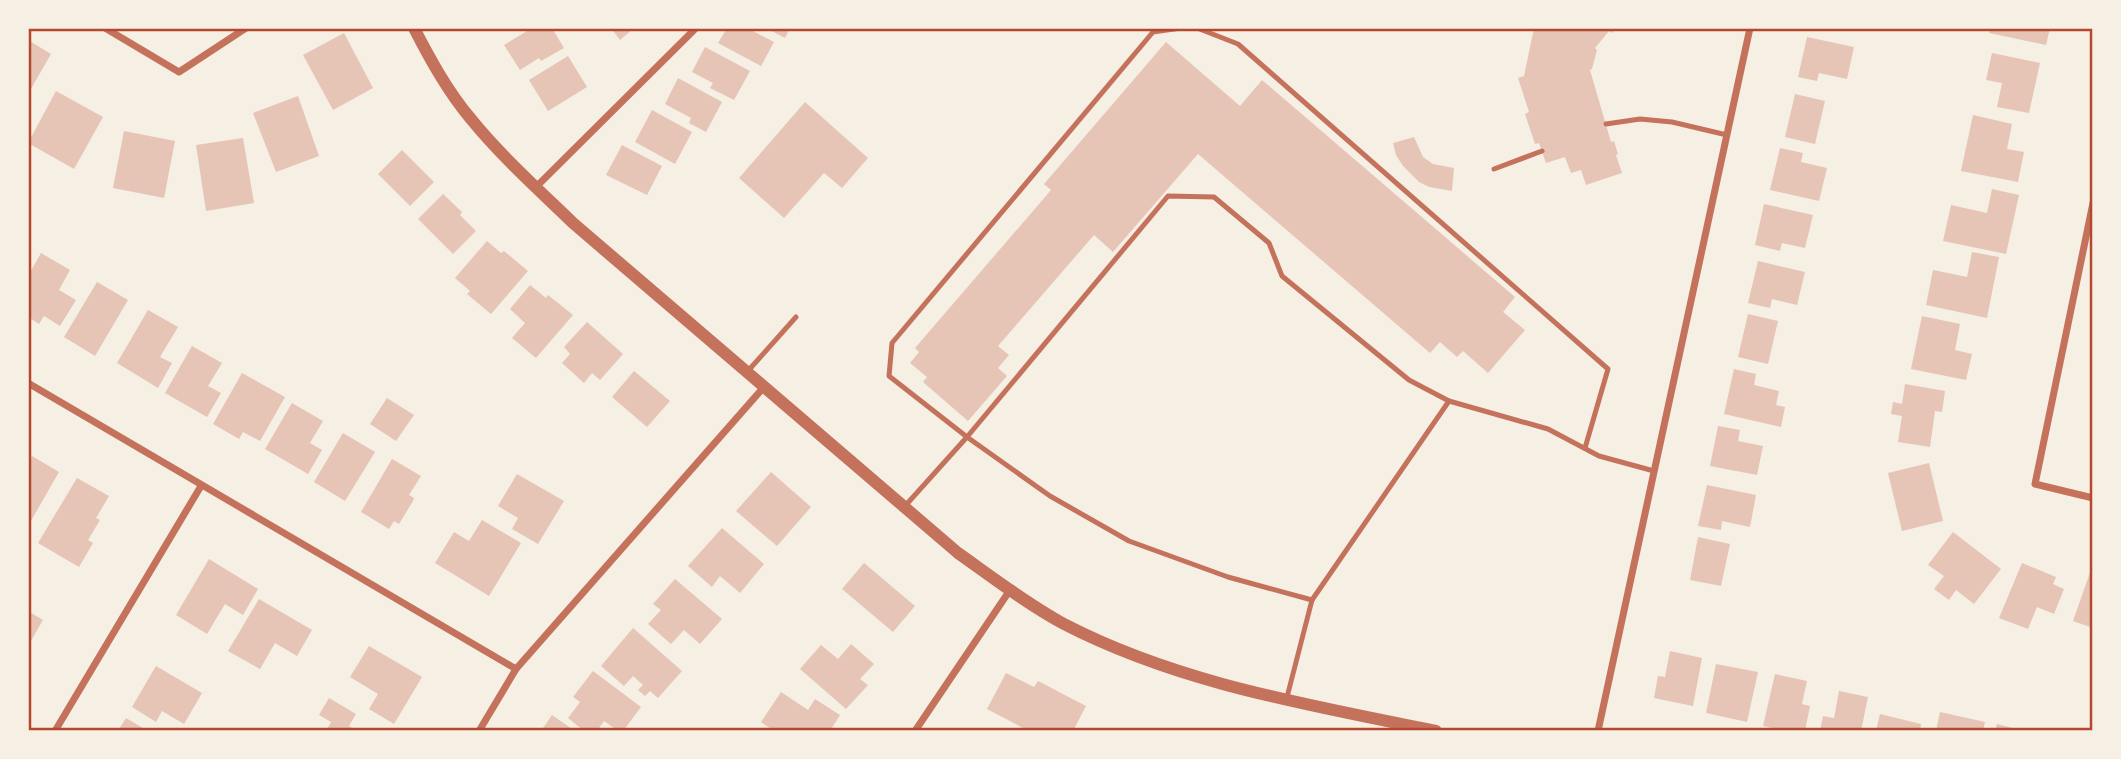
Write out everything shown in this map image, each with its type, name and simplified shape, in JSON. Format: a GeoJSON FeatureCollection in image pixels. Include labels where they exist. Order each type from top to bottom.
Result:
{"type":"FeatureCollection","features":[{"type":"Feature","properties":{"kind":"street"},"geometry":{"type":"LineString","coordinates":[[105,28],[179,72],[246,28]]}},
{"type":"Feature","properties":{"kind":"street"},"geometry":{"type":"LineString","coordinates":[[414,28],[471,119],[573,223],[903,507],[958,553],[1010,590],[1063,623],[1124,651],[1200,678],[1286,701],[1436,731]]}},
{"type":"Feature","properties":{"kind":"street"},"geometry":{"type":"LineString","coordinates":[[536,187],[696,28]]}},
{"type":"Feature","properties":{"kind":"street"},"geometry":{"type":"LineString","coordinates":[[1598,731],[1750,28]]}},
{"type":"Feature","properties":{"kind":"street"},"geometry":{"type":"LineString","coordinates":[[2093,203],[2035,484],[2093,498]]}},
{"type":"Feature","properties":{"kind":"street"},"geometry":{"type":"LineString","coordinates":[[28,383],[516,669]]}},
{"type":"Feature","properties":{"kind":"street"},"geometry":{"type":"LineString","coordinates":[[479,731],[516,669],[763,388]]}},
{"type":"Feature","properties":{"kind":"street"},"geometry":{"type":"LineString","coordinates":[[55,731],[201,486]]}},
{"type":"Feature","properties":{"kind":"street"},"geometry":{"type":"LineString","coordinates":[[915,731],[1010,590]]}},
{"type":"Feature","properties":{"kind":"lane"},"geometry":{"type":"LineString","coordinates":[[1181,28],[1153,32],[892,343],[890,376],[967,437],[1050,496],[1129,541],[1228,577],[1312,600]]}},
{"type":"Feature","properties":{"kind":"lane"},"geometry":{"type":"LineString","coordinates":[[1197,28],[1238,44],[1608,369],[1585,448]]}},
{"type":"Feature","properties":{"kind":"lane"},"geometry":{"type":"LineString","coordinates":[[1606,124],[1640,119],[1672,122],[1727,135]]}},
{"type":"Feature","properties":{"kind":"lane"},"geometry":{"type":"LineString","coordinates":[[1494,169],[1542,151]]}},
{"type":"Feature","properties":{"kind":"lane"},"geometry":{"type":"LineString","coordinates":[[903,507],[967,437],[1168,195],[1214,197],[1269,243],[1282,276],[1409,380],[1449,401],[1548,429],[1599,456],[1654,471]]}},
{"type":"Feature","properties":{"kind":"lane"},"geometry":{"type":"LineString","coordinates":[[747,373],[796,317]]}},
{"type":"Feature","properties":{"kind":"lane"},"geometry":{"type":"LineString","coordinates":[[1286,701],[1312,600],[1449,401]]}},
{"type":"Feature","properties":{"kind":"building"},"geometry":{"type":"Polygon","coordinates":[[[532,28],[552,28],[564,48],[541,61],[539,58],[520,70],[504,45],[532,28]]]}},
{"type":"Feature","properties":{"kind":"building"},"geometry":{"type":"Polygon","coordinates":[[[611,28],[634,28],[620,40],[611,28]]]}},
{"type":"Feature","properties":{"kind":"building"},"geometry":{"type":"Polygon","coordinates":[[[727,28],[747,28],[774,42],[761,66],[718,43],[727,28]]]}},
{"type":"Feature","properties":{"kind":"building"},"geometry":{"type":"Polygon","coordinates":[[[766,28],[790,28],[785,38],[766,28]]]}},
{"type":"Feature","properties":{"kind":"building"},"geometry":{"type":"Polygon","coordinates":[[[1534,28],[1616,28],[1612,33],[1609,31],[1595,48],[1597,50],[1590,70],[1622,173],[1586,185],[1581,170],[1571,173],[1565,157],[1546,163],[1539,143],[1535,144],[1525,114],[1529,112],[1518,78],[1524,76],[1534,28]]]}},
{"type":"Feature","properties":{"kind":"building"},"geometry":{"type":"Polygon","coordinates":[[[1990,28],[2050,28],[2046,45],[1989,33],[1990,28]]]}},
{"type":"Feature","properties":{"kind":"building"},"geometry":{"type":"Polygon","coordinates":[[[344,33],[373,88],[333,110],[303,55],[344,33]]]}},
{"type":"Feature","properties":{"kind":"building"},"geometry":{"type":"Polygon","coordinates":[[[1807,37],[1854,47],[1847,79],[1819,73],[1817,81],[1798,77],[1807,37]]]}},
{"type":"Feature","properties":{"kind":"building"},"geometry":{"type":"Polygon","coordinates":[[[28,40],[51,54],[28,94],[28,40]]]}},
{"type":"Feature","properties":{"kind":"building"},"geometry":{"type":"Polygon","coordinates":[[[1166,42],[1240,106],[1262,80],[1515,297],[1503,312],[1525,330],[1488,373],[1463,351],[1457,357],[1440,342],[1430,353],[1198,154],[1113,252],[1094,235],[998,346],[1009,355],[998,368],[1007,376],[968,421],[923,382],[927,377],[910,363],[919,352],[915,348],[1051,190],[1044,184],[1166,42]]]}},
{"type":"Feature","properties":{"kind":"building"},"geometry":{"type":"Polygon","coordinates":[[[705,47],[750,71],[734,100],[710,88],[713,83],[692,72],[705,47]]]}},
{"type":"Feature","properties":{"kind":"building"},"geometry":{"type":"Polygon","coordinates":[[[1992,53],[2040,63],[2029,113],[1997,107],[2002,83],[1986,80],[1992,53]]]}},
{"type":"Feature","properties":{"kind":"building"},"geometry":{"type":"Polygon","coordinates":[[[568,56],[587,87],[548,111],[529,80],[568,56]]]}},
{"type":"Feature","properties":{"kind":"building"},"geometry":{"type":"Polygon","coordinates":[[[678,78],[722,102],[706,132],[689,123],[691,118],[665,104],[678,78]]]}},
{"type":"Feature","properties":{"kind":"building"},"geometry":{"type":"Polygon","coordinates":[[[56,91],[103,117],[74,169],[28,143],[56,91]]]}},
{"type":"Feature","properties":{"kind":"building"},"geometry":{"type":"Polygon","coordinates":[[[1795,94],[1825,101],[1815,144],[1785,137],[1795,94]]]}},
{"type":"Feature","properties":{"kind":"building"},"geometry":{"type":"Polygon","coordinates":[[[298,96],[319,156],[276,172],[253,113],[298,96]]]}},
{"type":"Feature","properties":{"kind":"building"},"geometry":{"type":"Polygon","coordinates":[[[805,102],[868,158],[842,188],[824,173],[784,218],[739,178],[805,102]]]}},
{"type":"Feature","properties":{"kind":"building"},"geometry":{"type":"Polygon","coordinates":[[[652,110],[692,132],[675,164],[635,142],[652,110]]]}},
{"type":"Feature","properties":{"kind":"building"},"geometry":{"type":"Polygon","coordinates":[[[1973,115],[2012,124],[2007,149],[2024,152],[2018,182],[1961,171],[1973,115]]]}},
{"type":"Feature","properties":{"kind":"building"},"geometry":{"type":"Polygon","coordinates":[[[124,131],[175,141],[164,198],[113,188],[124,131]]]}},
{"type":"Feature","properties":{"kind":"building"},"geometry":{"type":"Polygon","coordinates":[[[1414,137],[1423,157],[1433,164],[1454,168],[1452,191],[1429,187],[1419,182],[1403,166],[1393,143],[1414,137]]]}},
{"type":"Feature","properties":{"kind":"building"},"geometry":{"type":"Polygon","coordinates":[[[243,138],[254,203],[206,211],[196,145],[243,138]]]}},
{"type":"Feature","properties":{"kind":"building"},"geometry":{"type":"Polygon","coordinates":[[[622,145],[662,166],[647,195],[606,175],[622,145]]]}},
{"type":"Feature","properties":{"kind":"building"},"geometry":{"type":"Polygon","coordinates":[[[1780,148],[1803,153],[1801,162],[1827,168],[1819,201],[1770,190],[1780,148]]]}},
{"type":"Feature","properties":{"kind":"building"},"geometry":{"type":"Polygon","coordinates":[[[402,150],[434,182],[410,206],[378,174],[402,150]]]}},
{"type":"Feature","properties":{"kind":"building"},"geometry":{"type":"Polygon","coordinates":[[[1992,189],[2019,195],[2006,254],[1943,241],[1951,205],[1987,213],[1992,189]]]}},
{"type":"Feature","properties":{"kind":"building"},"geometry":{"type":"Polygon","coordinates":[[[443,194],[462,212],[460,215],[476,231],[453,254],[418,219],[443,194]]]}},
{"type":"Feature","properties":{"kind":"building"},"geometry":{"type":"Polygon","coordinates":[[[1764,204],[1813,215],[1805,248],[1782,243],[1780,251],[1755,245],[1764,204]]]}},
{"type":"Feature","properties":{"kind":"building"},"geometry":{"type":"Polygon","coordinates":[[[487,241],[528,271],[491,314],[467,294],[470,291],[455,278],[487,241]]]}},
{"type":"Feature","properties":{"kind":"building"},"geometry":{"type":"Polygon","coordinates":[[[1972,252],[1999,257],[1987,318],[1926,305],[1933,270],[1967,277],[1972,252]]]}},
{"type":"Feature","properties":{"kind":"building"},"geometry":{"type":"Polygon","coordinates":[[[41,253],[70,270],[59,290],[76,300],[60,326],[44,316],[39,324],[28,317],[28,276],[41,253]]]}},
{"type":"Feature","properties":{"kind":"building"},"geometry":{"type":"Polygon","coordinates":[[[1758,261],[1805,272],[1797,305],[1772,299],[1770,308],[1748,303],[1758,261]]]}},
{"type":"Feature","properties":{"kind":"building"},"geometry":{"type":"Polygon","coordinates":[[[97,282],[128,300],[95,356],[64,337],[97,282]]]}},
{"type":"Feature","properties":{"kind":"building"},"geometry":{"type":"Polygon","coordinates":[[[530,285],[573,315],[536,358],[512,338],[525,323],[510,309],[530,285]]]}},
{"type":"Feature","properties":{"kind":"building"},"geometry":{"type":"Polygon","coordinates":[[[148,310],[178,327],[160,357],[172,363],[158,388],[117,363],[148,310]]]}},
{"type":"Feature","properties":{"kind":"building"},"geometry":{"type":"Polygon","coordinates":[[[1748,314],[1778,321],[1768,364],[1738,357],[1748,314]]]}},
{"type":"Feature","properties":{"kind":"building"},"geometry":{"type":"Polygon","coordinates":[[[1922,316],[1960,324],[1955,350],[1972,354],[1966,380],[1911,369],[1922,316]]]}},
{"type":"Feature","properties":{"kind":"building"},"geometry":{"type":"Polygon","coordinates":[[[587,322],[623,354],[600,380],[592,373],[584,383],[562,363],[570,354],[564,347],[587,322]]]}},
{"type":"Feature","properties":{"kind":"building"},"geometry":{"type":"Polygon","coordinates":[[[192,346],[222,363],[208,386],[221,393],[207,417],[165,393],[192,346]]]}},
{"type":"Feature","properties":{"kind":"building"},"geometry":{"type":"Polygon","coordinates":[[[1734,369],[1756,374],[1754,385],[1779,391],[1776,405],[1785,407],[1781,427],[1724,414],[1734,369]]]}},
{"type":"Feature","properties":{"kind":"building"},"geometry":{"type":"Polygon","coordinates":[[[634,371],[670,401],[647,427],[612,397],[634,371]]]}},
{"type":"Feature","properties":{"kind":"building"},"geometry":{"type":"Polygon","coordinates":[[[242,373],[285,397],[260,441],[243,432],[239,439],[213,424],[242,373]]]}},
{"type":"Feature","properties":{"kind":"building"},"geometry":{"type":"Polygon","coordinates":[[[1905,384],[1945,391],[1942,412],[1935,411],[1930,447],[1898,442],[1902,416],[1891,414],[1893,402],[1902,404],[1905,384]]]}},
{"type":"Feature","properties":{"kind":"building"},"geometry":{"type":"Polygon","coordinates":[[[387,398],[414,415],[396,441],[370,424],[387,398]]]}},
{"type":"Feature","properties":{"kind":"building"},"geometry":{"type":"Polygon","coordinates":[[[292,403],[323,421],[310,443],[322,450],[308,474],[265,449],[292,403]]]}},
{"type":"Feature","properties":{"kind":"building"},"geometry":{"type":"Polygon","coordinates":[[[1718,426],[1740,430],[1738,441],[1763,446],[1757,475],[1710,466],[1718,426]]]}},
{"type":"Feature","properties":{"kind":"building"},"geometry":{"type":"Polygon","coordinates":[[[343,433],[375,452],[345,501],[314,482],[343,433]]]}},
{"type":"Feature","properties":{"kind":"building"},"geometry":{"type":"Polygon","coordinates":[[[32,456],[59,472],[28,526],[28,463],[32,456]]]}},
{"type":"Feature","properties":{"kind":"building"},"geometry":{"type":"Polygon","coordinates":[[[392,459],[421,476],[409,495],[414,498],[413,501],[399,524],[394,521],[389,529],[361,512],[392,459]]]}},
{"type":"Feature","properties":{"kind":"building"},"geometry":{"type":"Polygon","coordinates":[[[1929,463],[1943,521],[1902,531],[1888,473],[1929,463]]]}},
{"type":"Feature","properties":{"kind":"building"},"geometry":{"type":"Polygon","coordinates":[[[771,472],[811,507],[777,546],[736,511],[771,472]]]}},
{"type":"Feature","properties":{"kind":"building"},"geometry":{"type":"Polygon","coordinates":[[[517,474],[564,501],[538,544],[512,529],[518,518],[498,506],[517,474]]]}},
{"type":"Feature","properties":{"kind":"building"},"geometry":{"type":"Polygon","coordinates":[[[77,478],[109,496],[96,518],[100,520],[88,540],[93,543],[79,567],[38,543],[77,478]]]}},
{"type":"Feature","properties":{"kind":"building"},"geometry":{"type":"Polygon","coordinates":[[[1707,485],[1756,495],[1750,527],[1722,521],[1721,530],[1698,526],[1707,485]]]}},
{"type":"Feature","properties":{"kind":"building"},"geometry":{"type":"Polygon","coordinates":[[[482,520],[521,543],[489,596],[435,563],[454,532],[469,541],[482,520]]]}},
{"type":"Feature","properties":{"kind":"building"},"geometry":{"type":"Polygon","coordinates":[[[722,528],[764,564],[740,593],[720,576],[712,587],[688,566],[722,528]]]}},
{"type":"Feature","properties":{"kind":"building"},"geometry":{"type":"Polygon","coordinates":[[[1953,532],[2001,569],[1974,604],[1956,590],[1949,600],[1934,589],[1944,576],[1928,565],[1953,532]]]}},
{"type":"Feature","properties":{"kind":"building"},"geometry":{"type":"Polygon","coordinates":[[[1698,537],[1730,544],[1721,586],[1690,580],[1698,537]]]}},
{"type":"Feature","properties":{"kind":"building"},"geometry":{"type":"Polygon","coordinates":[[[209,559],[258,589],[243,615],[225,604],[207,634],[176,615],[209,559]]]}},
{"type":"Feature","properties":{"kind":"building"},"geometry":{"type":"Polygon","coordinates":[[[864,563],[915,606],[893,632],[842,589],[864,563]]]}},
{"type":"Feature","properties":{"kind":"building"},"geometry":{"type":"Polygon","coordinates":[[[2022,563],[2056,577],[2053,584],[2064,589],[2054,614],[2037,607],[2028,629],[1999,618],[2022,563]]]}},
{"type":"Feature","properties":{"kind":"building"},"geometry":{"type":"Polygon","coordinates":[[[2093,564],[2093,628],[2073,621],[2093,564]]]}},
{"type":"Feature","properties":{"kind":"building"},"geometry":{"type":"Polygon","coordinates":[[[675,579],[722,619],[700,644],[684,630],[671,644],[648,624],[661,610],[653,604],[675,579]]]}},
{"type":"Feature","properties":{"kind":"building"},"geometry":{"type":"Polygon","coordinates":[[[259,599],[312,630],[297,656],[275,643],[260,669],[228,651],[259,599]]]}},
{"type":"Feature","properties":{"kind":"building"},"geometry":{"type":"Polygon","coordinates":[[[28,611],[43,620],[28,646],[28,611]]]}},
{"type":"Feature","properties":{"kind":"building"},"geometry":{"type":"Polygon","coordinates":[[[633,628],[682,671],[658,698],[650,691],[645,696],[638,690],[643,685],[633,676],[624,686],[601,666],[633,628]]]}},
{"type":"Feature","properties":{"kind":"building"},"geometry":{"type":"Polygon","coordinates":[[[851,644],[874,664],[860,679],[868,685],[846,709],[800,669],[821,645],[838,659],[851,644]]]}},
{"type":"Feature","properties":{"kind":"building"},"geometry":{"type":"Polygon","coordinates":[[[369,646],[422,677],[394,724],[369,709],[378,694],[350,677],[369,646]]]}},
{"type":"Feature","properties":{"kind":"building"},"geometry":{"type":"Polygon","coordinates":[[[1670,651],[1702,658],[1693,706],[1654,698],[1658,676],[1665,677],[1670,651]]]}},
{"type":"Feature","properties":{"kind":"building"},"geometry":{"type":"Polygon","coordinates":[[[1716,664],[1758,672],[1747,722],[1706,713],[1716,664]]]}},
{"type":"Feature","properties":{"kind":"building"},"geometry":{"type":"Polygon","coordinates":[[[156,666],[202,693],[184,724],[162,711],[156,722],[132,707],[156,666]]]}},
{"type":"Feature","properties":{"kind":"building"},"geometry":{"type":"Polygon","coordinates":[[[593,671],[641,707],[623,731],[618,731],[604,721],[597,731],[584,731],[568,718],[580,702],[573,697],[593,671]]]}},
{"type":"Feature","properties":{"kind":"building"},"geometry":{"type":"Polygon","coordinates":[[[1006,673],[1034,687],[1038,681],[1086,706],[1073,731],[1029,731],[987,709],[1006,673]]]}},
{"type":"Feature","properties":{"kind":"building"},"geometry":{"type":"Polygon","coordinates":[[[1775,674],[1807,681],[1802,704],[1810,706],[1805,731],[1763,726],[1775,674]]]}},
{"type":"Feature","properties":{"kind":"building"},"geometry":{"type":"Polygon","coordinates":[[[1839,691],[1868,697],[1861,731],[1820,731],[1823,716],[1834,718],[1839,691]]]}},
{"type":"Feature","properties":{"kind":"building"},"geometry":{"type":"Polygon","coordinates":[[[781,692],[808,710],[815,699],[840,715],[830,731],[774,731],[761,722],[781,692]]]}},
{"type":"Feature","properties":{"kind":"building"},"geometry":{"type":"Polygon","coordinates":[[[329,698],[356,714],[349,726],[357,731],[326,731],[331,722],[319,715],[329,698]]]}},
{"type":"Feature","properties":{"kind":"building"},"geometry":{"type":"Polygon","coordinates":[[[1940,712],[1985,722],[1983,731],[1936,731],[1940,712]]]}},
{"type":"Feature","properties":{"kind":"building"},"geometry":{"type":"Polygon","coordinates":[[[1880,714],[1921,724],[1920,731],[1876,731],[1880,714]]]}},
{"type":"Feature","properties":{"kind":"building"},"geometry":{"type":"Polygon","coordinates":[[[552,715],[575,731],[541,731],[552,715]]]}},
{"type":"Feature","properties":{"kind":"building"},"geometry":{"type":"Polygon","coordinates":[[[126,718],[148,731],[118,731],[126,718]]]}},
{"type":"Feature","properties":{"kind":"building"},"geometry":{"type":"Polygon","coordinates":[[[1997,724],[2021,730],[2021,731],[1995,731],[1997,724]]]}}]}
